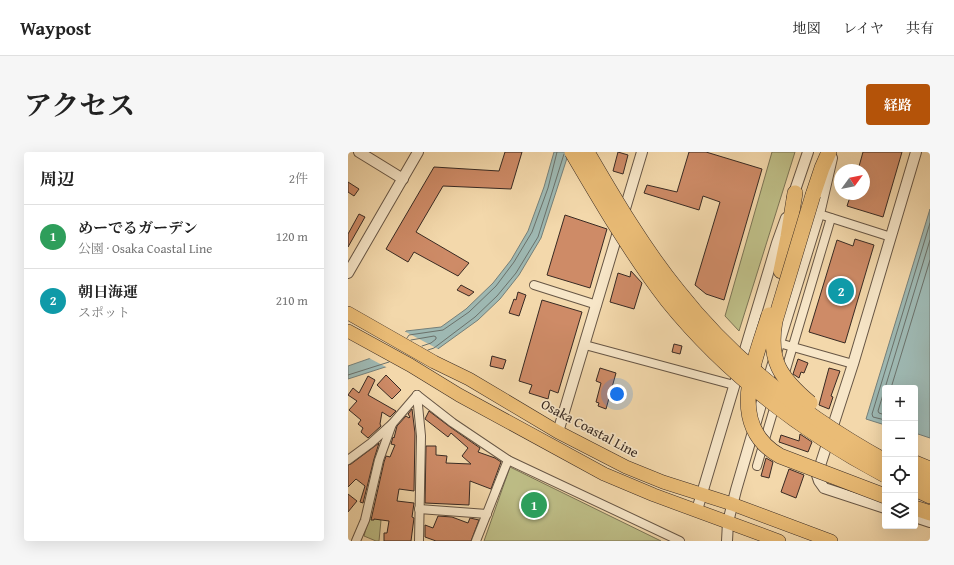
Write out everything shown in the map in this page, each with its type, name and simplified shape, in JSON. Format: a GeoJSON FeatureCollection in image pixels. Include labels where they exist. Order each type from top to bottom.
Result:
{"type":"FeatureCollection","features":[{"type":"Feature","properties":{"kind":"highway"},"geometry":{"type":"LineString","coordinates":[[572,152],[622,237],[668,300],[696,332],[724,361],[783,411],[830,443],[882,473]]}},
{"type":"Feature","properties":{"kind":"highway"},"geometry":{"type":"LineString","coordinates":[[587,152],[612,195],[654,260],[678,292],[705,323],[758,374],[788,398],[852,442],[882,459]]}},
{"type":"Feature","properties":{"kind":"highway"},"geometry":{"type":"LineString","coordinates":[[829,152],[813,195],[775,321],[773,341],[775,361],[788,383],[810,403],[843,426],[882,448]]}},
{"type":"Feature","properties":{"kind":"highway"},"geometry":{"type":"LineString","coordinates":[[795,192],[781,271],[757,355],[748,393],[748,411],[753,427],[767,448],[780,456],[882,495]]}},
{"type":"Feature","properties":{"kind":"highway"},"geometry":{"type":"LineString","coordinates":[[918,464],[930,469]]}},
{"type":"Feature","properties":{"kind":"highway"},"geometry":{"type":"LineString","coordinates":[[918,476],[930,482]]}},
{"type":"Feature","properties":{"kind":"highway"},"geometry":{"type":"LineString","coordinates":[[918,490],[930,496]]}},
{"type":"Feature","properties":{"kind":"highway"},"geometry":{"type":"LineString","coordinates":[[918,509],[930,513]]}},
{"type":"Feature","properties":{"kind":"main road","name":"Osaka Coastal Line"},"geometry":{"type":"LineString","coordinates":[[348,313],[434,362],[469,379],[558,432],[626,467],[663,482],[732,504],[831,541]]}},
{"type":"Feature","properties":{"kind":"main road"},"geometry":{"type":"LineString","coordinates":[[348,331],[410,365],[459,395],[604,474],[654,495],[780,541]]}},
{"type":"Feature","properties":{"kind":"street"},"geometry":{"type":"LineString","coordinates":[[359,152],[403,179]]}},
{"type":"Feature","properties":{"kind":"street"},"geometry":{"type":"LineString","coordinates":[[348,273],[418,152]]}},
{"type":"Feature","properties":{"kind":"street"},"geometry":{"type":"LineString","coordinates":[[558,432],[642,152]]}},
{"type":"Feature","properties":{"kind":"street"},"geometry":{"type":"LineString","coordinates":[[697,510],[777,243],[808,152]]}},
{"type":"Feature","properties":{"kind":"street"},"geometry":{"type":"LineString","coordinates":[[727,541],[728,522],[732,504],[779,343],[819,214],[834,152]]}},
{"type":"Feature","properties":{"kind":"street"},"geometry":{"type":"LineString","coordinates":[[882,507],[824,488],[817,475],[853,364],[916,152]]}},
{"type":"Feature","properties":{"kind":"street"},"geometry":{"type":"LineString","coordinates":[[819,214],[890,237]]}},
{"type":"Feature","properties":{"kind":"street"},"geometry":{"type":"LineString","coordinates":[[757,466],[831,218]]}},
{"type":"Feature","properties":{"kind":"street"},"geometry":{"type":"LineString","coordinates":[[534,285],[597,305]]}},
{"type":"Feature","properties":{"kind":"street"},"geometry":{"type":"LineString","coordinates":[[779,343],[853,364]]}},
{"type":"Feature","properties":{"kind":"street"},"geometry":{"type":"LineString","coordinates":[[585,345],[734,385]]}},
{"type":"Feature","properties":{"kind":"street"},"geometry":{"type":"LineString","coordinates":[[348,460],[371,443],[392,424],[417,395]]}},
{"type":"Feature","properties":{"kind":"street"},"geometry":{"type":"LineString","coordinates":[[417,395],[453,423],[508,460],[680,541]]}},
{"type":"Feature","properties":{"kind":"street"},"geometry":{"type":"LineString","coordinates":[[417,395],[421,436],[418,541]]}},
{"type":"Feature","properties":{"kind":"street"},"geometry":{"type":"LineString","coordinates":[[356,541],[365,520],[379,460],[392,424]]}},
{"type":"Feature","properties":{"kind":"street"},"geometry":{"type":"LineString","coordinates":[[476,541],[508,460]]}},
{"type":"Feature","properties":{"kind":"street"},"geometry":{"type":"LineString","coordinates":[[419,509],[487,514]]}},
{"type":"Feature","properties":{"kind":"street"},"geometry":{"type":"LineString","coordinates":[[918,518],[930,522]]}},
{"type":"Feature","properties":{"kind":"green space"},"geometry":{"type":"Polygon","coordinates":[[[772,152],[795,152],[739,331],[725,316],[772,152]]]}},
{"type":"Feature","properties":{"kind":"green space"},"geometry":{"type":"Polygon","coordinates":[[[510,467],[661,541],[484,541],[510,467]]]}},
{"type":"Feature","properties":{"kind":"green space"},"geometry":{"type":"Polygon","coordinates":[[[369,517],[381,520],[379,541],[364,536],[369,517]]]}},
{"type":"Feature","properties":{"kind":"water"},"geometry":{"type":"Polygon","coordinates":[[[554,152],[569,152],[541,238],[519,275],[500,299],[478,320],[435,351],[348,379],[348,366],[394,350],[406,331],[441,327],[466,309],[493,283],[511,260],[528,231],[544,187],[554,152]]]}},
{"type":"Feature","properties":{"kind":"water"},"geometry":{"type":"Polygon","coordinates":[[[930,209],[930,438],[918,434],[918,385],[882,385],[882,424],[866,419],[930,209]]]}},
{"type":"Feature","properties":{"kind":"pier"},"geometry":{"type":"Polygon","coordinates":[[[404,331],[440,350],[436,353],[388,368],[367,357],[394,348],[404,331]]]}},
{"type":"Feature","properties":{"kind":"building"},"geometry":{"type":"Polygon","coordinates":[[[505,152],[522,152],[511,189],[443,186],[416,232],[469,263],[458,276],[414,252],[408,262],[386,249],[434,167],[499,171],[505,152]]]}},
{"type":"Feature","properties":{"kind":"building"},"geometry":{"type":"Polygon","coordinates":[[[618,152],[628,155],[623,174],[613,171],[618,152]]]}},
{"type":"Feature","properties":{"kind":"building"},"geometry":{"type":"Polygon","coordinates":[[[689,152],[706,152],[762,169],[724,300],[706,294],[695,285],[720,202],[703,196],[699,210],[644,193],[647,185],[677,192],[689,152]]]}},
{"type":"Feature","properties":{"kind":"building"},"geometry":{"type":"Polygon","coordinates":[[[863,152],[902,152],[883,217],[847,206],[849,200],[870,200],[870,164],[860,164],[863,152]]]}},
{"type":"Feature","properties":{"kind":"building"},"geometry":{"type":"Polygon","coordinates":[[[348,182],[359,189],[354,196],[348,192],[348,182]]]}},
{"type":"Feature","properties":{"kind":"building"},"geometry":{"type":"Polygon","coordinates":[[[359,214],[365,217],[348,247],[348,234],[359,214]]]}},
{"type":"Feature","properties":{"kind":"building"},"geometry":{"type":"Polygon","coordinates":[[[565,215],[607,229],[590,288],[547,275],[565,215]]]}},
{"type":"Feature","properties":{"kind":"building"},"geometry":{"type":"Polygon","coordinates":[[[855,239],[874,245],[845,343],[809,332],[837,240],[853,246],[855,239]]]}},
{"type":"Feature","properties":{"kind":"building"},"geometry":{"type":"Polygon","coordinates":[[[631,271],[642,283],[634,309],[610,302],[618,273],[630,277],[631,271]]]}},
{"type":"Feature","properties":{"kind":"building"},"geometry":{"type":"Polygon","coordinates":[[[461,285],[474,292],[469,296],[457,290],[461,285]]]}},
{"type":"Feature","properties":{"kind":"building"},"geometry":{"type":"Polygon","coordinates":[[[518,292],[526,295],[519,316],[509,313],[514,299],[516,300],[518,292]]]}},
{"type":"Feature","properties":{"kind":"building"},"geometry":{"type":"Polygon","coordinates":[[[542,300],[582,312],[558,393],[550,390],[548,399],[529,393],[532,385],[519,381],[542,300]]]}},
{"type":"Feature","properties":{"kind":"building"},"geometry":{"type":"Polygon","coordinates":[[[674,344],[682,346],[680,354],[672,352],[674,344]]]}},
{"type":"Feature","properties":{"kind":"building"},"geometry":{"type":"Polygon","coordinates":[[[492,356],[506,360],[503,369],[490,366],[492,356]]]}},
{"type":"Feature","properties":{"kind":"building"},"geometry":{"type":"Polygon","coordinates":[[[798,359],[808,363],[804,373],[801,372],[799,378],[793,374],[798,359]]]}},
{"type":"Feature","properties":{"kind":"building"},"geometry":{"type":"Polygon","coordinates":[[[600,368],[616,373],[606,409],[598,406],[599,403],[596,402],[601,383],[596,381],[600,368]]]}},
{"type":"Feature","properties":{"kind":"building"},"geometry":{"type":"Polygon","coordinates":[[[829,368],[840,371],[831,396],[833,397],[829,409],[819,405],[829,368]]]}},
{"type":"Feature","properties":{"kind":"building"},"geometry":{"type":"Polygon","coordinates":[[[386,375],[401,390],[392,399],[377,385],[386,375]]]}},
{"type":"Feature","properties":{"kind":"building"},"geometry":{"type":"Polygon","coordinates":[[[368,376],[375,380],[368,395],[396,411],[390,417],[382,412],[381,426],[368,438],[361,432],[363,428],[358,424],[361,420],[349,410],[357,401],[348,395],[353,388],[359,393],[368,376]]]}},
{"type":"Feature","properties":{"kind":"building"},"geometry":{"type":"Polygon","coordinates":[[[412,409],[415,433],[414,491],[399,489],[397,501],[414,503],[411,541],[384,541],[384,533],[387,533],[389,521],[371,520],[384,462],[386,456],[390,457],[395,445],[391,444],[397,426],[406,416],[409,418],[410,417],[408,414],[412,409]]]}},
{"type":"Feature","properties":{"kind":"building"},"geometry":{"type":"Polygon","coordinates":[[[429,411],[480,448],[478,452],[495,458],[501,462],[491,489],[470,481],[469,505],[425,503],[426,446],[436,446],[436,455],[447,456],[446,463],[471,464],[462,456],[468,448],[451,433],[448,437],[425,419],[429,411]]]}},
{"type":"Feature","properties":{"kind":"building"},"geometry":{"type":"Polygon","coordinates":[[[800,434],[812,442],[808,452],[779,442],[781,435],[799,441],[800,434]]]}},
{"type":"Feature","properties":{"kind":"building"},"geometry":{"type":"Polygon","coordinates":[[[379,443],[363,503],[360,502],[365,486],[356,479],[348,487],[348,465],[379,443]]]}},
{"type":"Feature","properties":{"kind":"building"},"geometry":{"type":"Polygon","coordinates":[[[766,458],[773,462],[769,478],[761,476],[766,458]]]}},
{"type":"Feature","properties":{"kind":"building"},"geometry":{"type":"Polygon","coordinates":[[[789,469],[804,475],[796,498],[781,492],[789,469]]]}},
{"type":"Feature","properties":{"kind":"building"},"geometry":{"type":"Polygon","coordinates":[[[348,494],[357,501],[348,512],[348,494]]]}},
{"type":"Feature","properties":{"kind":"building"},"geometry":{"type":"Polygon","coordinates":[[[438,516],[452,517],[468,523],[470,518],[479,520],[471,541],[436,541],[425,537],[425,525],[433,528],[438,516]]]}},
{"type":"Feature","properties":{"kind":"place","name":"朝日海運"},"geometry":{"type":"Point","coordinates":[841,291]}},
{"type":"Feature","properties":{"kind":"place","name":"めーでるガーデン"},"geometry":{"type":"Point","coordinates":[534,505]}}]}
